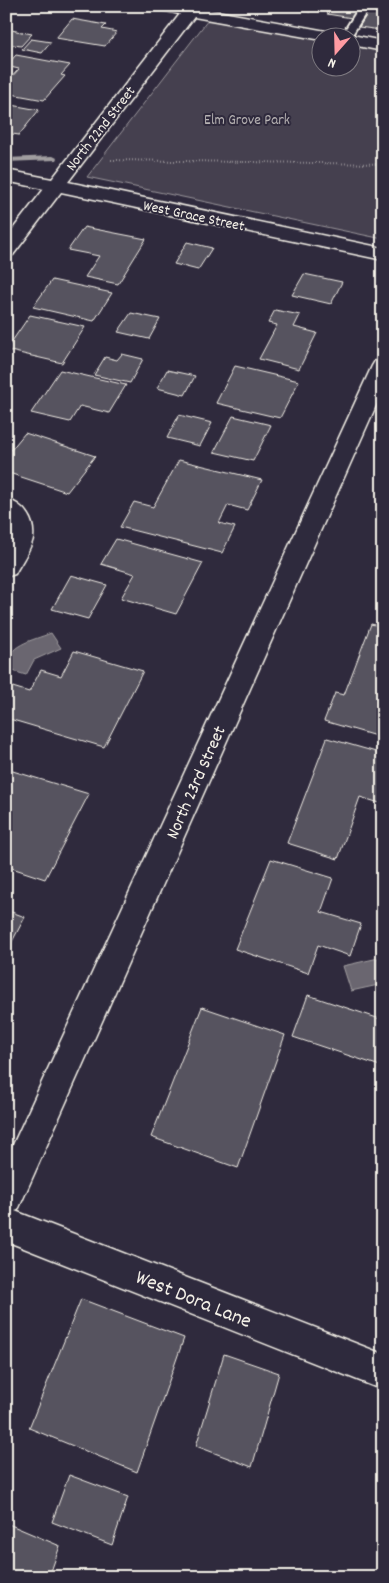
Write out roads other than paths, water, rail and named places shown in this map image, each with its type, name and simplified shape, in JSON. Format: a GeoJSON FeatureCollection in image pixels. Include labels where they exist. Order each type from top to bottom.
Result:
{"type":"FeatureCollection","features":[{"type":"Feature","properties":{"kind":"street"},"geometry":{"type":"LineString","coordinates":[[162,6],[192,9],[312,33]]}},
{"type":"Feature","properties":{"kind":"street","name":"North 22nd Street"},"geometry":{"type":"LineString","coordinates":[[6,251],[192,9]]}},
{"type":"Feature","properties":{"kind":"street"},"geometry":{"type":"LineString","coordinates":[[362,42],[383,46]]}},
{"type":"Feature","properties":{"kind":"street","name":"West Grace Street"},"geometry":{"type":"LineString","coordinates":[[6,175],[383,254]]}},
{"type":"Feature","properties":{"kind":"street","name":"North 23rd Street"},"geometry":{"type":"LineString","coordinates":[[6,1198],[383,366]]}},
{"type":"Feature","properties":{"kind":"street"},"geometry":{"type":"LineString","coordinates":[[6,507],[18,517],[21,539],[6,568]]}},
{"type":"Feature","properties":{"kind":"street","name":"West Dora Lane"},"geometry":{"type":"LineString","coordinates":[[6,1224],[383,1372]]}},
{"type":"Feature","properties":{"kind":"lane"},"geometry":{"type":"LineString","coordinates":[[351,28],[364,6]]}},
{"type":"Feature","properties":{"kind":"waterway"},"geometry":{"type":"LineString","coordinates":[[6,160],[53,158]]}},
{"type":"Feature","properties":{"kind":"park label","name":"Elm Grove Park"},"geometry":{"type":"Point","coordinates":[247,119]}}]}
